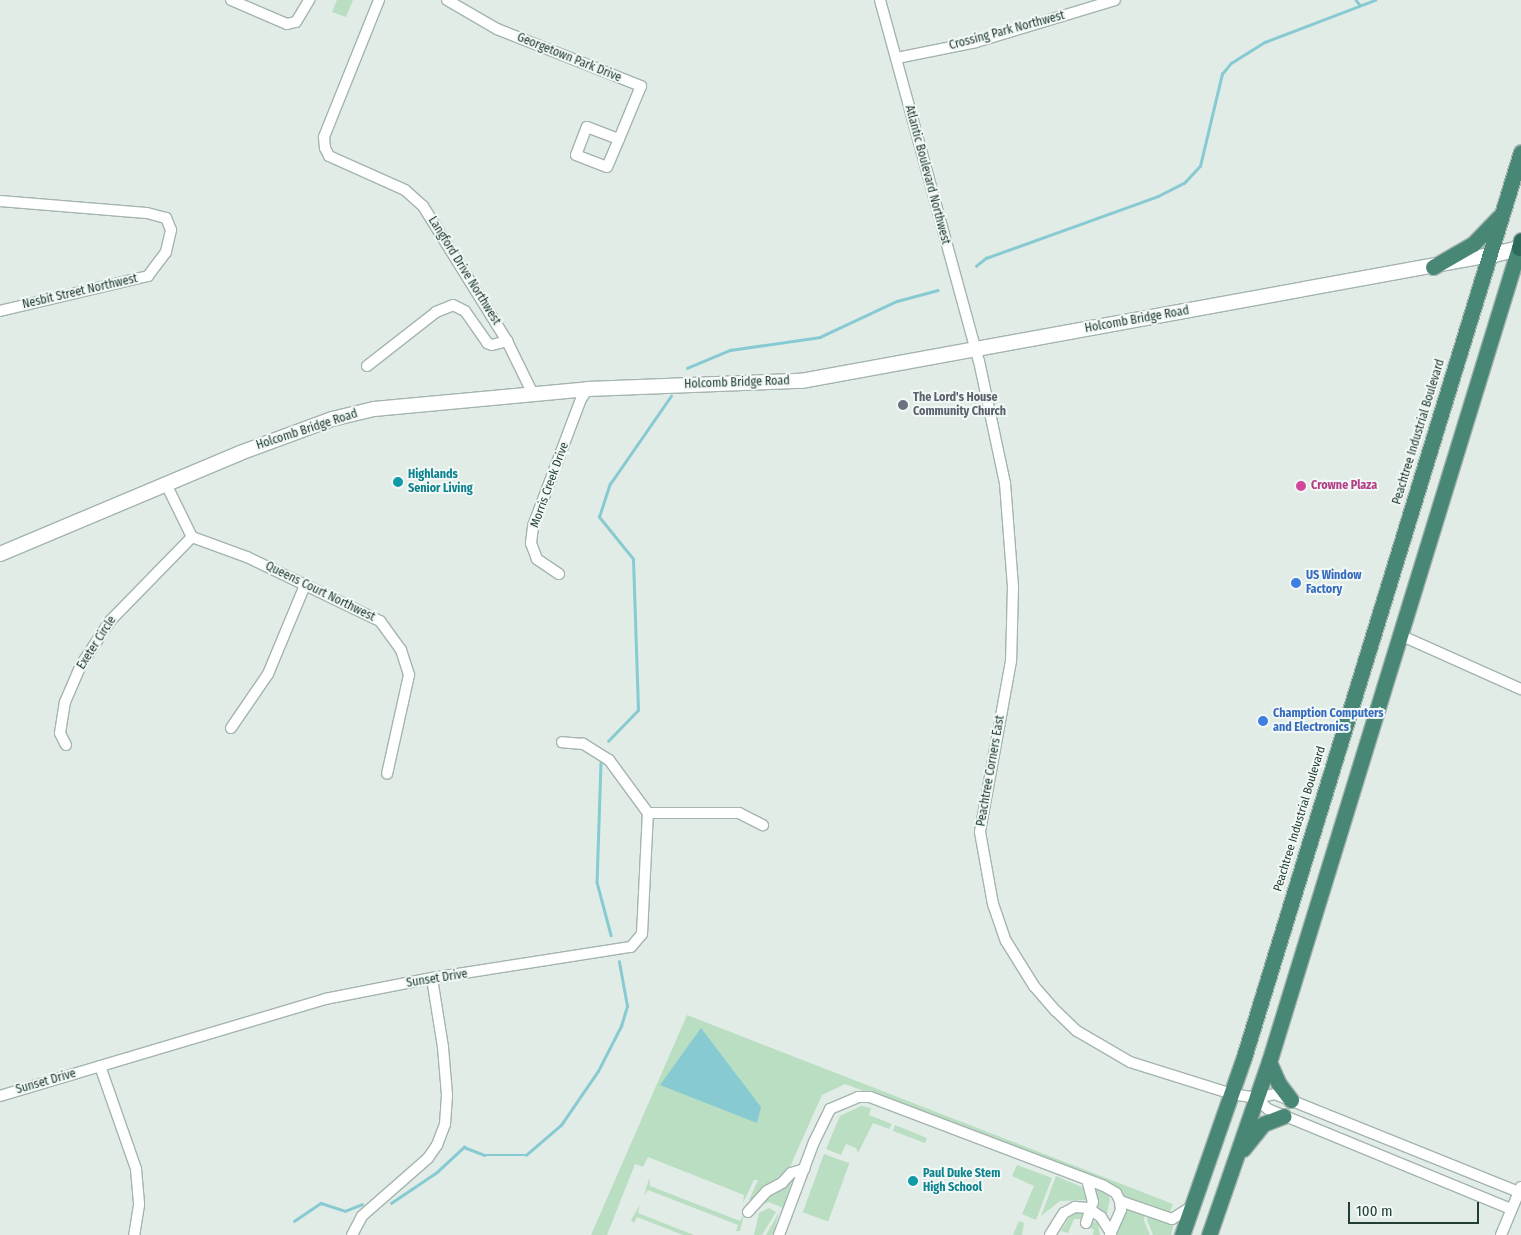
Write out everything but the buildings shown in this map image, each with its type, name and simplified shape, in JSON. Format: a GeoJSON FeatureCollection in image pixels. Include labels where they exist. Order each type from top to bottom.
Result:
{"type":"FeatureCollection","features":[{"type":"Feature","properties":{"kind":"highway","name":"Peachtree Industrial Boulevard"},"geometry":{"type":"LineString","coordinates":[[1182,1235],[1232,1094],[1521,152]]}},
{"type":"Feature","properties":{"kind":"highway"},"geometry":{"type":"LineString","coordinates":[[1433,267],[1473,244],[1503,212]]}},
{"type":"Feature","properties":{"kind":"highway"},"geometry":{"type":"LineString","coordinates":[[1209,1235],[1238,1156],[1269,1062],[1520,245]]}},
{"type":"Feature","properties":{"kind":"highway"},"geometry":{"type":"LineString","coordinates":[[1269,1062],[1278,1084],[1291,1100]]}},
{"type":"Feature","properties":{"kind":"highway"},"geometry":{"type":"LineString","coordinates":[[1238,1156],[1263,1124],[1284,1116]]}},
{"type":"Feature","properties":{"kind":"main road","name":"Holcomb Bridge Road"},"geometry":{"type":"LineString","coordinates":[[1490,255],[1520,245]]}},
{"type":"Feature","properties":{"kind":"street"},"geometry":{"type":"LineString","coordinates":[[231,0],[287,24],[296,22],[309,0]]}},
{"type":"Feature","properties":{"kind":"street","name":"Langford Drive Northwest"},"geometry":{"type":"LineString","coordinates":[[379,0],[324,137],[325,148],[329,156],[405,190],[423,206],[506,341],[533,394]]}},
{"type":"Feature","properties":{"kind":"street","name":"Georgetown Park Drive"},"geometry":{"type":"LineString","coordinates":[[447,0],[497,29],[641,86],[619,139],[607,167],[576,156],[587,127],[619,139]]}},
{"type":"Feature","properties":{"kind":"street","name":"Atlantic Boulevard Northwest"},"geometry":{"type":"LineString","coordinates":[[880,0],[975,350]]}},
{"type":"Feature","properties":{"kind":"street","name":"Crossing Park Northwest"},"geometry":{"type":"LineString","coordinates":[[897,58],[976,42],[1115,0]]}},
{"type":"Feature","properties":{"kind":"street","name":"Nesbit Street Northwest"},"geometry":{"type":"LineString","coordinates":[[0,201],[163,216],[171,225],[166,252],[152,274],[0,311]]}},
{"type":"Feature","properties":{"kind":"street","name":"Holcomb Bridge Road"},"geometry":{"type":"LineString","coordinates":[[0,554],[266,443],[356,413],[428,402],[588,389],[801,381],[1433,267],[1490,255]]}},
{"type":"Feature","properties":{"kind":"street"},"geometry":{"type":"LineString","coordinates":[[367,366],[436,312],[453,305],[465,311],[487,343],[492,345],[506,341]]}},
{"type":"Feature","properties":{"kind":"street","name":"Peachtree Corners East"},"geometry":{"type":"LineString","coordinates":[[975,350],[1005,483],[1013,587],[1011,661],[980,832],[993,904],[1006,941],[1034,986],[1077,1031],[1130,1062],[1232,1094],[1256,1098]]}},
{"type":"Feature","properties":{"kind":"street","name":"Morris Creek Drive"},"geometry":{"type":"LineString","coordinates":[[559,574],[537,559],[531,544],[532,535],[581,399],[588,389]]}},
{"type":"Feature","properties":{"kind":"street"},"geometry":{"type":"LineString","coordinates":[[166,484],[192,537]]}},
{"type":"Feature","properties":{"kind":"street","name":"Queens Court Northwest"},"geometry":{"type":"LineString","coordinates":[[192,537],[247,557],[380,621],[401,650],[409,675],[387,774]]}},
{"type":"Feature","properties":{"kind":"street","name":"Exeter Circle"},"geometry":{"type":"LineString","coordinates":[[66,745],[60,733],[65,702],[81,665],[110,621],[192,537]]}},
{"type":"Feature","properties":{"kind":"street"},"geometry":{"type":"LineString","coordinates":[[231,728],[268,674],[305,585]]}},
{"type":"Feature","properties":{"kind":"street"},"geometry":{"type":"LineString","coordinates":[[1400,635],[1521,689]]}},
{"type":"Feature","properties":{"kind":"street"},"geometry":{"type":"LineString","coordinates":[[562,742],[583,744],[609,760],[648,813],[739,813],[763,825]]}},
{"type":"Feature","properties":{"kind":"street","name":"Sunset Drive"},"geometry":{"type":"LineString","coordinates":[[0,1096],[325,999],[432,978],[631,947],[642,934],[648,813]]}},
{"type":"Feature","properties":{"kind":"street"},"geometry":{"type":"LineString","coordinates":[[352,1235],[362,1216],[428,1158],[437,1145],[445,1124],[447,1095],[443,1047],[432,978]]}},
{"type":"Feature","properties":{"kind":"street"},"geometry":{"type":"LineString","coordinates":[[100,1066],[136,1169],[139,1205],[134,1235]]}},
{"type":"Feature","properties":{"kind":"street"},"geometry":{"type":"LineString","coordinates":[[1256,1098],[1275,1094],[1520,1190],[1501,1235]]}},
{"type":"Feature","properties":{"kind":"street"},"geometry":{"type":"LineString","coordinates":[[778,1235],[830,1109],[858,1097],[870,1097],[1086,1180],[1116,1194],[1120,1201],[1121,1210],[1111,1234]]}},
{"type":"Feature","properties":{"kind":"street"},"geometry":{"type":"LineString","coordinates":[[1256,1098],[1267,1108],[1284,1116],[1510,1213]]}},
{"type":"Feature","properties":{"kind":"street"},"geometry":{"type":"LineString","coordinates":[[748,1212],[767,1191],[782,1183],[791,1173],[804,1169]]}},
{"type":"Feature","properties":{"kind":"street"},"geometry":{"type":"LineString","coordinates":[[1086,1180],[1092,1195],[1091,1210],[1086,1223]]}},
{"type":"Feature","properties":{"kind":"street"},"geometry":{"type":"LineString","coordinates":[[1120,1201],[1172,1219],[1191,1208]]}},
{"type":"Feature","properties":{"kind":"street"},"geometry":{"type":"LineString","coordinates":[[1050,1235],[1064,1213],[1075,1207],[1091,1210],[1101,1217],[1111,1234]]}},
{"type":"Feature","properties":{"kind":"green space"},"geometry":{"type":"Polygon","coordinates":[[[337,0],[353,0],[346,17],[332,12],[337,0]]]}},
{"type":"Feature","properties":{"kind":"green space"},"geometry":{"type":"Polygon","coordinates":[[[687,1015],[1173,1204],[1169,1215],[1150,1208],[1150,1203],[1148,1207],[1124,1198],[1121,1191],[1101,1180],[845,1084],[822,1095],[789,1169],[781,1180],[753,1199],[749,1200],[758,1180],[754,1180],[743,1203],[744,1195],[648,1157],[643,1167],[635,1164],[607,1235],[591,1235],[687,1015]]]}},
{"type":"Feature","properties":{"kind":"green space"},"geometry":{"type":"Polygon","coordinates":[[[861,1106],[871,1108],[869,1115],[892,1124],[889,1129],[873,1123],[858,1153],[856,1148],[846,1144],[841,1155],[826,1149],[840,1116],[861,1106]]]}},
{"type":"Feature","properties":{"kind":"green space"},"geometry":{"type":"Polygon","coordinates":[[[895,1125],[927,1138],[925,1143],[893,1131],[895,1125]]]}},
{"type":"Feature","properties":{"kind":"green space"},"geometry":{"type":"Polygon","coordinates":[[[824,1154],[849,1163],[828,1221],[803,1212],[824,1154]]]}},
{"type":"Feature","properties":{"kind":"green space"},"geometry":{"type":"Polygon","coordinates":[[[1017,1165],[1052,1178],[1036,1220],[1022,1214],[1034,1186],[1012,1176],[1017,1165]]]}},
{"type":"Feature","properties":{"kind":"green space"},"geometry":{"type":"Polygon","coordinates":[[[1056,1176],[1082,1187],[1087,1200],[1060,1201],[1041,1216],[1056,1176]]]}},
{"type":"Feature","properties":{"kind":"green space"},"geometry":{"type":"Polygon","coordinates":[[[649,1178],[650,1186],[740,1221],[744,1215],[740,1231],[736,1231],[738,1225],[648,1190],[644,1196],[649,1178]]]}},
{"type":"Feature","properties":{"kind":"green space"},"geometry":{"type":"Polygon","coordinates":[[[793,1178],[783,1208],[769,1202],[759,1206],[759,1201],[793,1178]]]}},
{"type":"Feature","properties":{"kind":"green space"},"geometry":{"type":"Polygon","coordinates":[[[1091,1184],[1106,1192],[1110,1199],[1106,1217],[1094,1205],[1091,1184]]]}},
{"type":"Feature","properties":{"kind":"green space"},"geometry":{"type":"Polygon","coordinates":[[[640,1205],[638,1213],[694,1235],[683,1235],[637,1217],[634,1223],[631,1220],[640,1205]]]}},
{"type":"Feature","properties":{"kind":"green space"},"geometry":{"type":"Polygon","coordinates":[[[1124,1207],[1145,1213],[1144,1221],[1150,1235],[1114,1235],[1124,1207]]]}},
{"type":"Feature","properties":{"kind":"green space"},"geometry":{"type":"Polygon","coordinates":[[[769,1208],[776,1212],[762,1235],[754,1235],[759,1213],[769,1208]]]}},
{"type":"Feature","properties":{"kind":"green space"},"geometry":{"type":"Polygon","coordinates":[[[779,1212],[773,1235],[766,1235],[779,1212]]]}},
{"type":"Feature","properties":{"kind":"green space"},"geometry":{"type":"Polygon","coordinates":[[[1078,1212],[1083,1213],[1081,1219],[1074,1219],[1068,1233],[1061,1231],[1070,1216],[1078,1212]]]}},
{"type":"Feature","properties":{"kind":"green space"},"geometry":{"type":"Polygon","coordinates":[[[1148,1215],[1174,1223],[1171,1235],[1153,1235],[1147,1220],[1148,1215]]]}},
{"type":"Feature","properties":{"kind":"green space"},"geometry":{"type":"Polygon","coordinates":[[[1019,1221],[1024,1223],[1022,1235],[1013,1235],[1019,1221]]]}},
{"type":"Feature","properties":{"kind":"green space"},"geometry":{"type":"Polygon","coordinates":[[[1093,1221],[1098,1223],[1100,1235],[1093,1235],[1094,1230],[1089,1227],[1093,1221]]]}},
{"type":"Feature","properties":{"kind":"water"},"geometry":{"type":"Polygon","coordinates":[[[701,1028],[761,1107],[757,1123],[660,1085],[701,1028]]]}},
{"type":"Feature","properties":{"kind":"waterway"},"geometry":{"type":"LineString","coordinates":[[1356,0],[1360,5]]}},
{"type":"Feature","properties":{"kind":"waterway"},"geometry":{"type":"LineString","coordinates":[[976,266],[986,258],[1158,196],[1184,183],[1200,166],[1222,74],[1231,63],[1265,42],[1375,0]]}},
{"type":"Feature","properties":{"kind":"waterway"},"geometry":{"type":"LineString","coordinates":[[687,368],[730,350],[820,337],[897,301],[938,290]]}},
{"type":"Feature","properties":{"kind":"waterway"},"geometry":{"type":"LineString","coordinates":[[608,741],[638,710],[633,559],[599,517],[610,484],[671,396]]}},
{"type":"Feature","properties":{"kind":"waterway"},"geometry":{"type":"LineString","coordinates":[[601,763],[597,882],[611,935]]}},
{"type":"Feature","properties":{"kind":"waterway"},"geometry":{"type":"LineString","coordinates":[[391,1203],[437,1172],[464,1147],[485,1155],[526,1155],[561,1125],[598,1071],[621,1026],[627,1006],[619,962]]}},
{"type":"Feature","properties":{"kind":"waterway"},"geometry":{"type":"LineString","coordinates":[[294,1221],[321,1203],[345,1211],[362,1204]]}},
{"type":"Feature","properties":{"kind":"place","name":"The Lord's House Community Church"},"geometry":{"type":"Point","coordinates":[903,405]}},
{"type":"Feature","properties":{"kind":"place","name":"Highlands Senior Living"},"geometry":{"type":"Point","coordinates":[398,482]}},
{"type":"Feature","properties":{"kind":"place","name":"Crowne Plaza"},"geometry":{"type":"Point","coordinates":[1301,486]}},
{"type":"Feature","properties":{"kind":"place","name":"US Window Factory"},"geometry":{"type":"Point","coordinates":[1296,583]}},
{"type":"Feature","properties":{"kind":"place","name":"Chamption Computers and Electronics"},"geometry":{"type":"Point","coordinates":[1263,721]}},
{"type":"Feature","properties":{"kind":"place","name":"Paul Duke Stem High School"},"geometry":{"type":"Point","coordinates":[913,1181]}}]}
